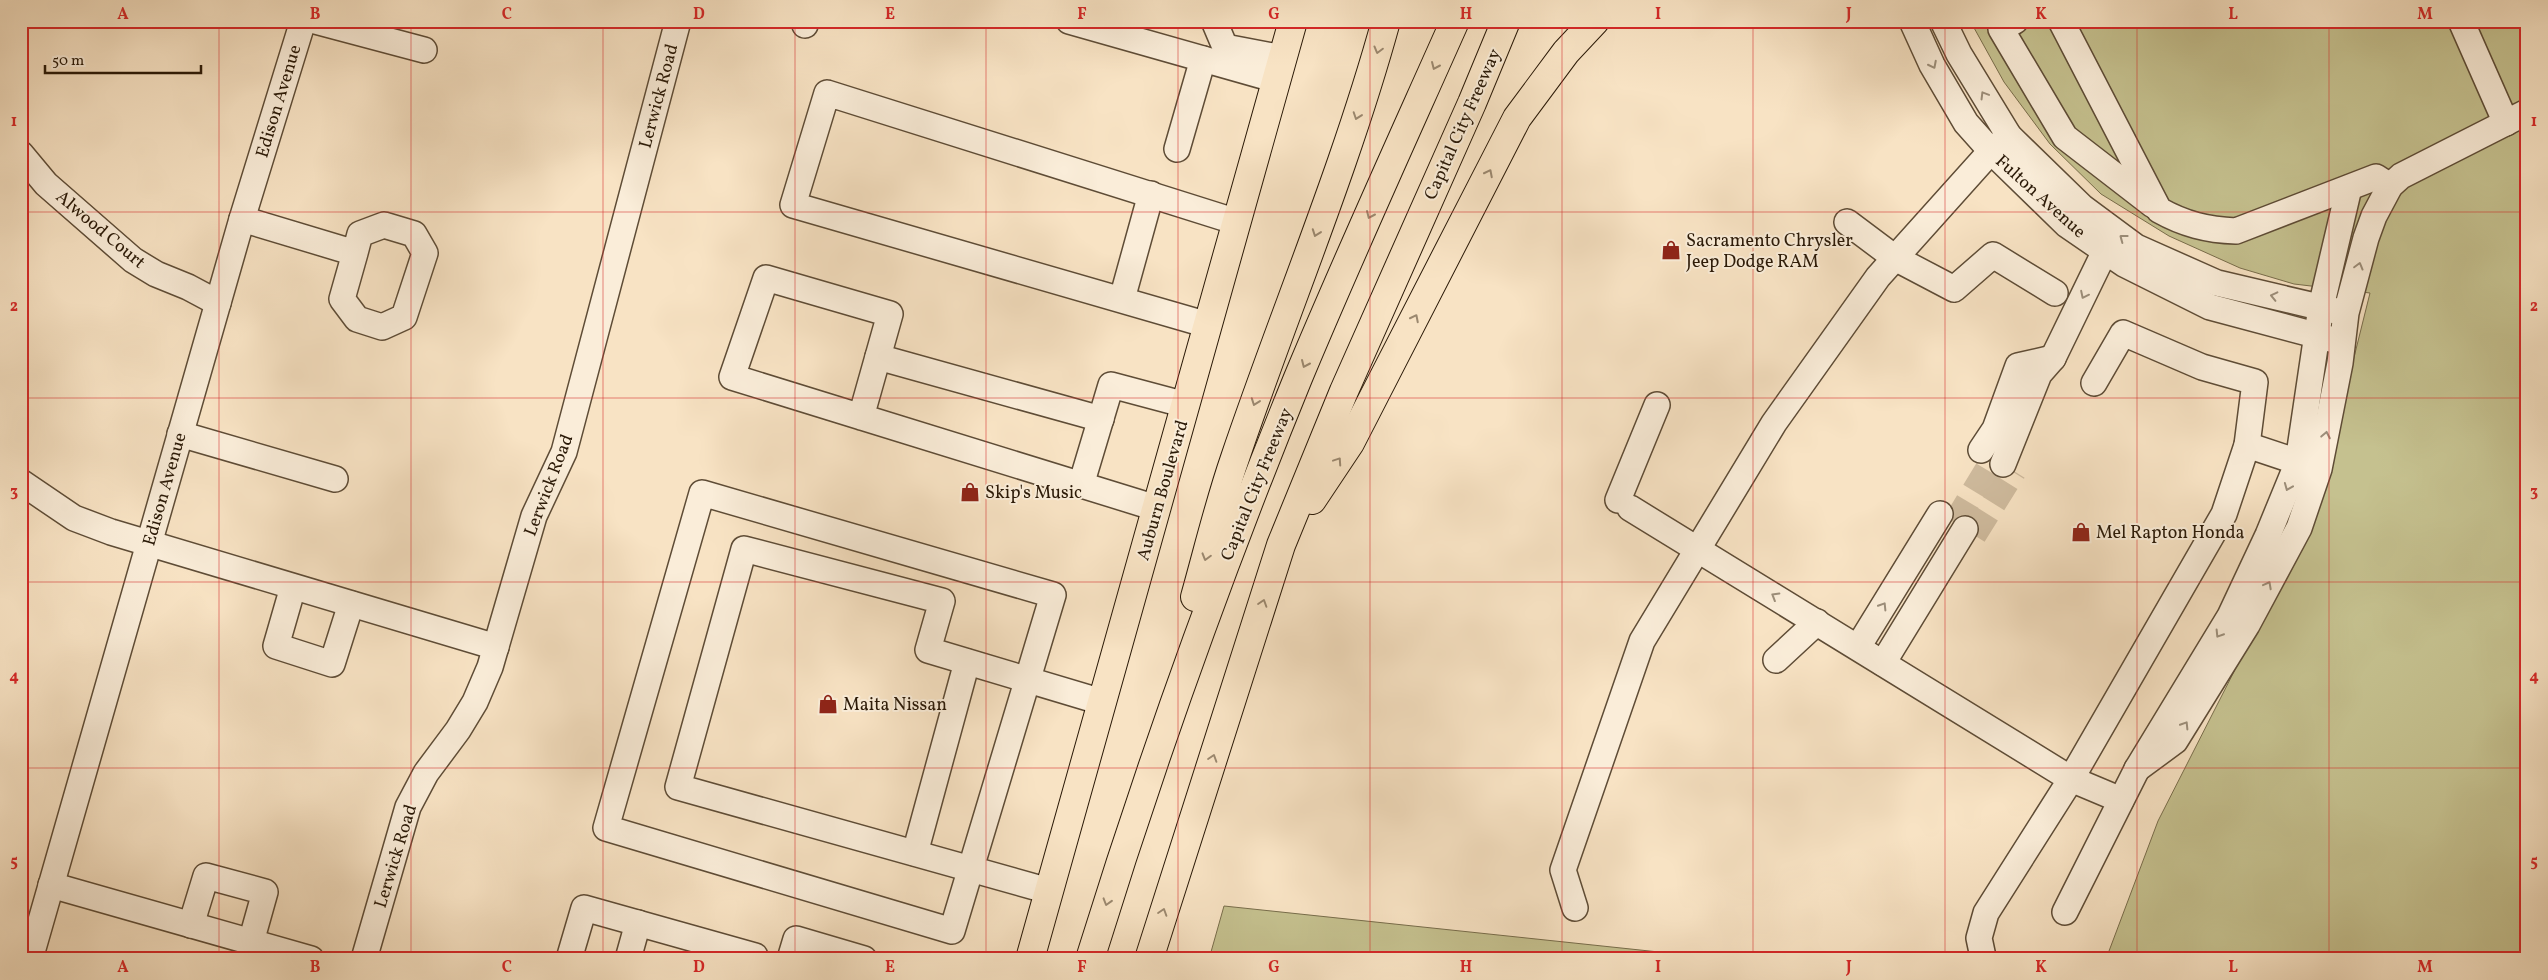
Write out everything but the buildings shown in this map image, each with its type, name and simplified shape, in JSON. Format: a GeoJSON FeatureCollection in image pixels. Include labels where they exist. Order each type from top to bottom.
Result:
{"type":"FeatureCollection","features":[{"type":"Feature","properties":{"kind":"main road","name":"Auburn Boulevard"},"geometry":{"type":"LineString","coordinates":[[1030,959],[1293,21]]}},
{"type":"Feature","properties":{"kind":"main road"},"geometry":{"type":"LineString","coordinates":[[1122,856],[1234,460],[1344,154],[1370,78],[1386,21]]}},
{"type":"Feature","properties":{"kind":"main road","name":"Capital City Freeway"},"geometry":{"type":"LineString","coordinates":[[1090,959],[1122,856],[1205,614],[1299,377],[1454,21]]}},
{"type":"Feature","properties":{"kind":"main road","name":"Capital City Freeway"},"geometry":{"type":"LineString","coordinates":[[1149,959],[1281,544],[1344,392],[1472,103],[1506,21]]}},
{"type":"Feature","properties":{"kind":"main road"},"geometry":{"type":"LineString","coordinates":[[1281,544],[1350,443],[1517,118],[1566,52],[1595,21]]}},
{"type":"Feature","properties":{"kind":"street","name":"Edison Avenue"},"geometry":{"type":"LineString","coordinates":[[30,959],[32,912],[51,885],[242,219],[303,21]]}},
{"type":"Feature","properties":{"kind":"street"},"geometry":{"type":"LineString","coordinates":[[315,21],[424,50]]}},
{"type":"Feature","properties":{"kind":"street","name":"Lerwick Road"},"geometry":{"type":"LineString","coordinates":[[364,959],[408,807],[426,773],[458,730],[475,702],[496,646],[534,516],[564,452],[678,21]]}},
{"type":"Feature","properties":{"kind":"street"},"geometry":{"type":"LineString","coordinates":[[1069,21],[1203,59],[1280,69]]}},
{"type":"Feature","properties":{"kind":"street"},"geometry":{"type":"LineString","coordinates":[[1214,21],[1225,47],[1280,69]]}},
{"type":"Feature","properties":{"kind":"street","name":"Fulton Avenue"},"geometry":{"type":"LineString","coordinates":[[1912,21],[1932,65],[1966,123],[2000,144],[2136,247],[2218,283],[2346,313]]}},
{"type":"Feature","properties":{"kind":"street","name":"Fulton Avenue"},"geometry":{"type":"LineString","coordinates":[[1943,21],[1960,54],[2000,144],[2067,224],[2124,264],[2210,307],[2317,337],[2342,342]]}},
{"type":"Feature","properties":{"kind":"street"},"geometry":{"type":"LineString","coordinates":[[2014,21],[2001,29],[2065,137],[2159,210],[2181,222],[2214,230],[2236,231],[2376,178],[2390,186]]}},
{"type":"Feature","properties":{"kind":"street"},"geometry":{"type":"LineString","coordinates":[[2062,21],[2159,210]]}},
{"type":"Feature","properties":{"kind":"street"},"geometry":{"type":"LineString","coordinates":[[2137,769],[2175,741],[2247,625],[2298,528],[2319,469],[2346,313],[2374,216],[2390,186],[2401,176],[2516,117],[2462,21]]}},
{"type":"Feature","properties":{"kind":"street"},"geometry":{"type":"LineString","coordinates":[[1177,149],[1203,59]]}},
{"type":"Feature","properties":{"kind":"street"},"geometry":{"type":"LineString","coordinates":[[1208,325],[793,205],[827,93],[1236,222]]}},
{"type":"Feature","properties":{"kind":"street"},"geometry":{"type":"LineString","coordinates":[[1575,908],[1563,870],[1642,640],[1774,423],[1878,277],[2000,144]]}},
{"type":"Feature","properties":{"kind":"street","name":"Alwood Court"},"geometry":{"type":"LineString","coordinates":[[21,154],[46,184],[134,260],[156,274],[188,287],[218,303]]}},
{"type":"Feature","properties":{"kind":"street"},"geometry":{"type":"LineString","coordinates":[[2065,912],[2137,769],[2230,616],[2268,535],[2298,462],[2321,307],[2349,188]]}},
{"type":"Feature","properties":{"kind":"street"},"geometry":{"type":"LineString","coordinates":[[1122,299],[1151,194]]}},
{"type":"Feature","properties":{"kind":"street"},"geometry":{"type":"LineString","coordinates":[[242,219],[355,252]]}},
{"type":"Feature","properties":{"kind":"street"},"geometry":{"type":"LineString","coordinates":[[1848,222],[1895,258],[1954,288],[1993,255],[2055,293]]}},
{"type":"Feature","properties":{"kind":"street"},"geometry":{"type":"LineString","coordinates":[[2053,358],[2018,366],[1995,429],[1998,461],[2051,377],[2053,358],[2105,251]]}},
{"type":"Feature","properties":{"kind":"street"},"geometry":{"type":"LineString","coordinates":[[862,417],[890,314],[766,278],[732,377],[1156,508]]}},
{"type":"Feature","properties":{"kind":"street"},"geometry":{"type":"LineString","coordinates":[[1983,957],[1979,938],[1986,913],[2071,779],[2224,514],[2247,445],[2255,382],[2202,367],[2123,333],[2094,383]]}},
{"type":"Feature","properties":{"kind":"street"},"geometry":{"type":"LineString","coordinates":[[878,357],[1100,419]]}},
{"type":"Feature","properties":{"kind":"street"},"geometry":{"type":"LineString","coordinates":[[1081,485],[1110,385],[1186,405]]}},
{"type":"Feature","properties":{"kind":"street"},"geometry":{"type":"LineString","coordinates":[[1657,405],[1624,504],[2071,779],[2121,800]]}},
{"type":"Feature","properties":{"kind":"street"},"geometry":{"type":"LineString","coordinates":[[180,434],[336,479]]}},
{"type":"Feature","properties":{"kind":"street"},"geometry":{"type":"LineString","coordinates":[[2247,445],[2298,462]]}},
{"type":"Feature","properties":{"kind":"street"},"geometry":{"type":"LineString","coordinates":[[21,482],[74,518],[148,545],[496,646]]}},
{"type":"Feature","properties":{"kind":"street"},"geometry":{"type":"LineString","coordinates":[[702,493],[1053,595],[1026,679],[952,931],[606,828],[702,493]]}},
{"type":"Feature","properties":{"kind":"street"},"geometry":{"type":"LineString","coordinates":[[1877,659],[1959,525],[1877,659]]}},
{"type":"Feature","properties":{"kind":"street"},"geometry":{"type":"LineString","coordinates":[[1049,891],[678,788],[744,549],[942,602],[928,650],[1102,702]]}},
{"type":"Feature","properties":{"kind":"street"},"geometry":{"type":"LineString","coordinates":[[293,587],[276,646],[332,664],[351,604]]}},
{"type":"Feature","properties":{"kind":"street"},"geometry":{"type":"LineString","coordinates":[[1776,660],[1817,622]]}},
{"type":"Feature","properties":{"kind":"street"},"geometry":{"type":"LineString","coordinates":[[915,853],[967,662]]}},
{"type":"Feature","properties":{"kind":"street"},"geometry":{"type":"LineString","coordinates":[[191,925],[206,876],[264,892],[250,942]]}},
{"type":"Feature","properties":{"kind":"street"},"geometry":{"type":"LineString","coordinates":[[51,885],[311,959]]}},
{"type":"Feature","properties":{"kind":"street"},"geometry":{"type":"LineString","coordinates":[[569,959],[584,908],[758,958]]}},
{"type":"Feature","properties":{"kind":"street"},"geometry":{"type":"LineString","coordinates":[[628,959],[638,923]]}},
{"type":"Feature","properties":{"kind":"street"},"geometry":{"type":"LineString","coordinates":[[790,959],[796,940],[864,959]]}},
{"type":"Feature","properties":{"kind":"shaded area"},"geometry":{"type":"Polygon","coordinates":[[[1977,21],[2527,21],[2527,959],[2106,959],[2158,821],[2244,652],[2288,576],[2321,490],[2370,293],[2294,284],[2240,268],[2169,236],[2101,194],[2050,144],[2004,82],[1973,26],[1977,21]]]}},
{"type":"Feature","properties":{"kind":"shaded area"},"geometry":{"type":"Polygon","coordinates":[[[1224,906],[1725,959],[1209,959],[1224,906]]]}},
{"type":"Feature","properties":{"kind":"tunnel"},"geometry":{"type":"LineString","coordinates":[[1955,523],[1994,458]]}},
{"type":"Feature","properties":{"kind":"tunnel"},"geometry":{"type":"LineString","coordinates":[[1974,535],[2014,471]]}},
{"type":"Feature","properties":{"kind":"place","name":"Sacramento Chrysler Jeep Dodge RAM"},"geometry":{"type":"Point","coordinates":[1671,250]}},
{"type":"Feature","properties":{"kind":"place","name":"Skip's Music"},"geometry":{"type":"Point","coordinates":[970,492]}},
{"type":"Feature","properties":{"kind":"place","name":"Mel Rapton Honda"},"geometry":{"type":"Point","coordinates":[2081,532]}},
{"type":"Feature","properties":{"kind":"place","name":"Maita Nissan"},"geometry":{"type":"Point","coordinates":[828,704]}}]}
